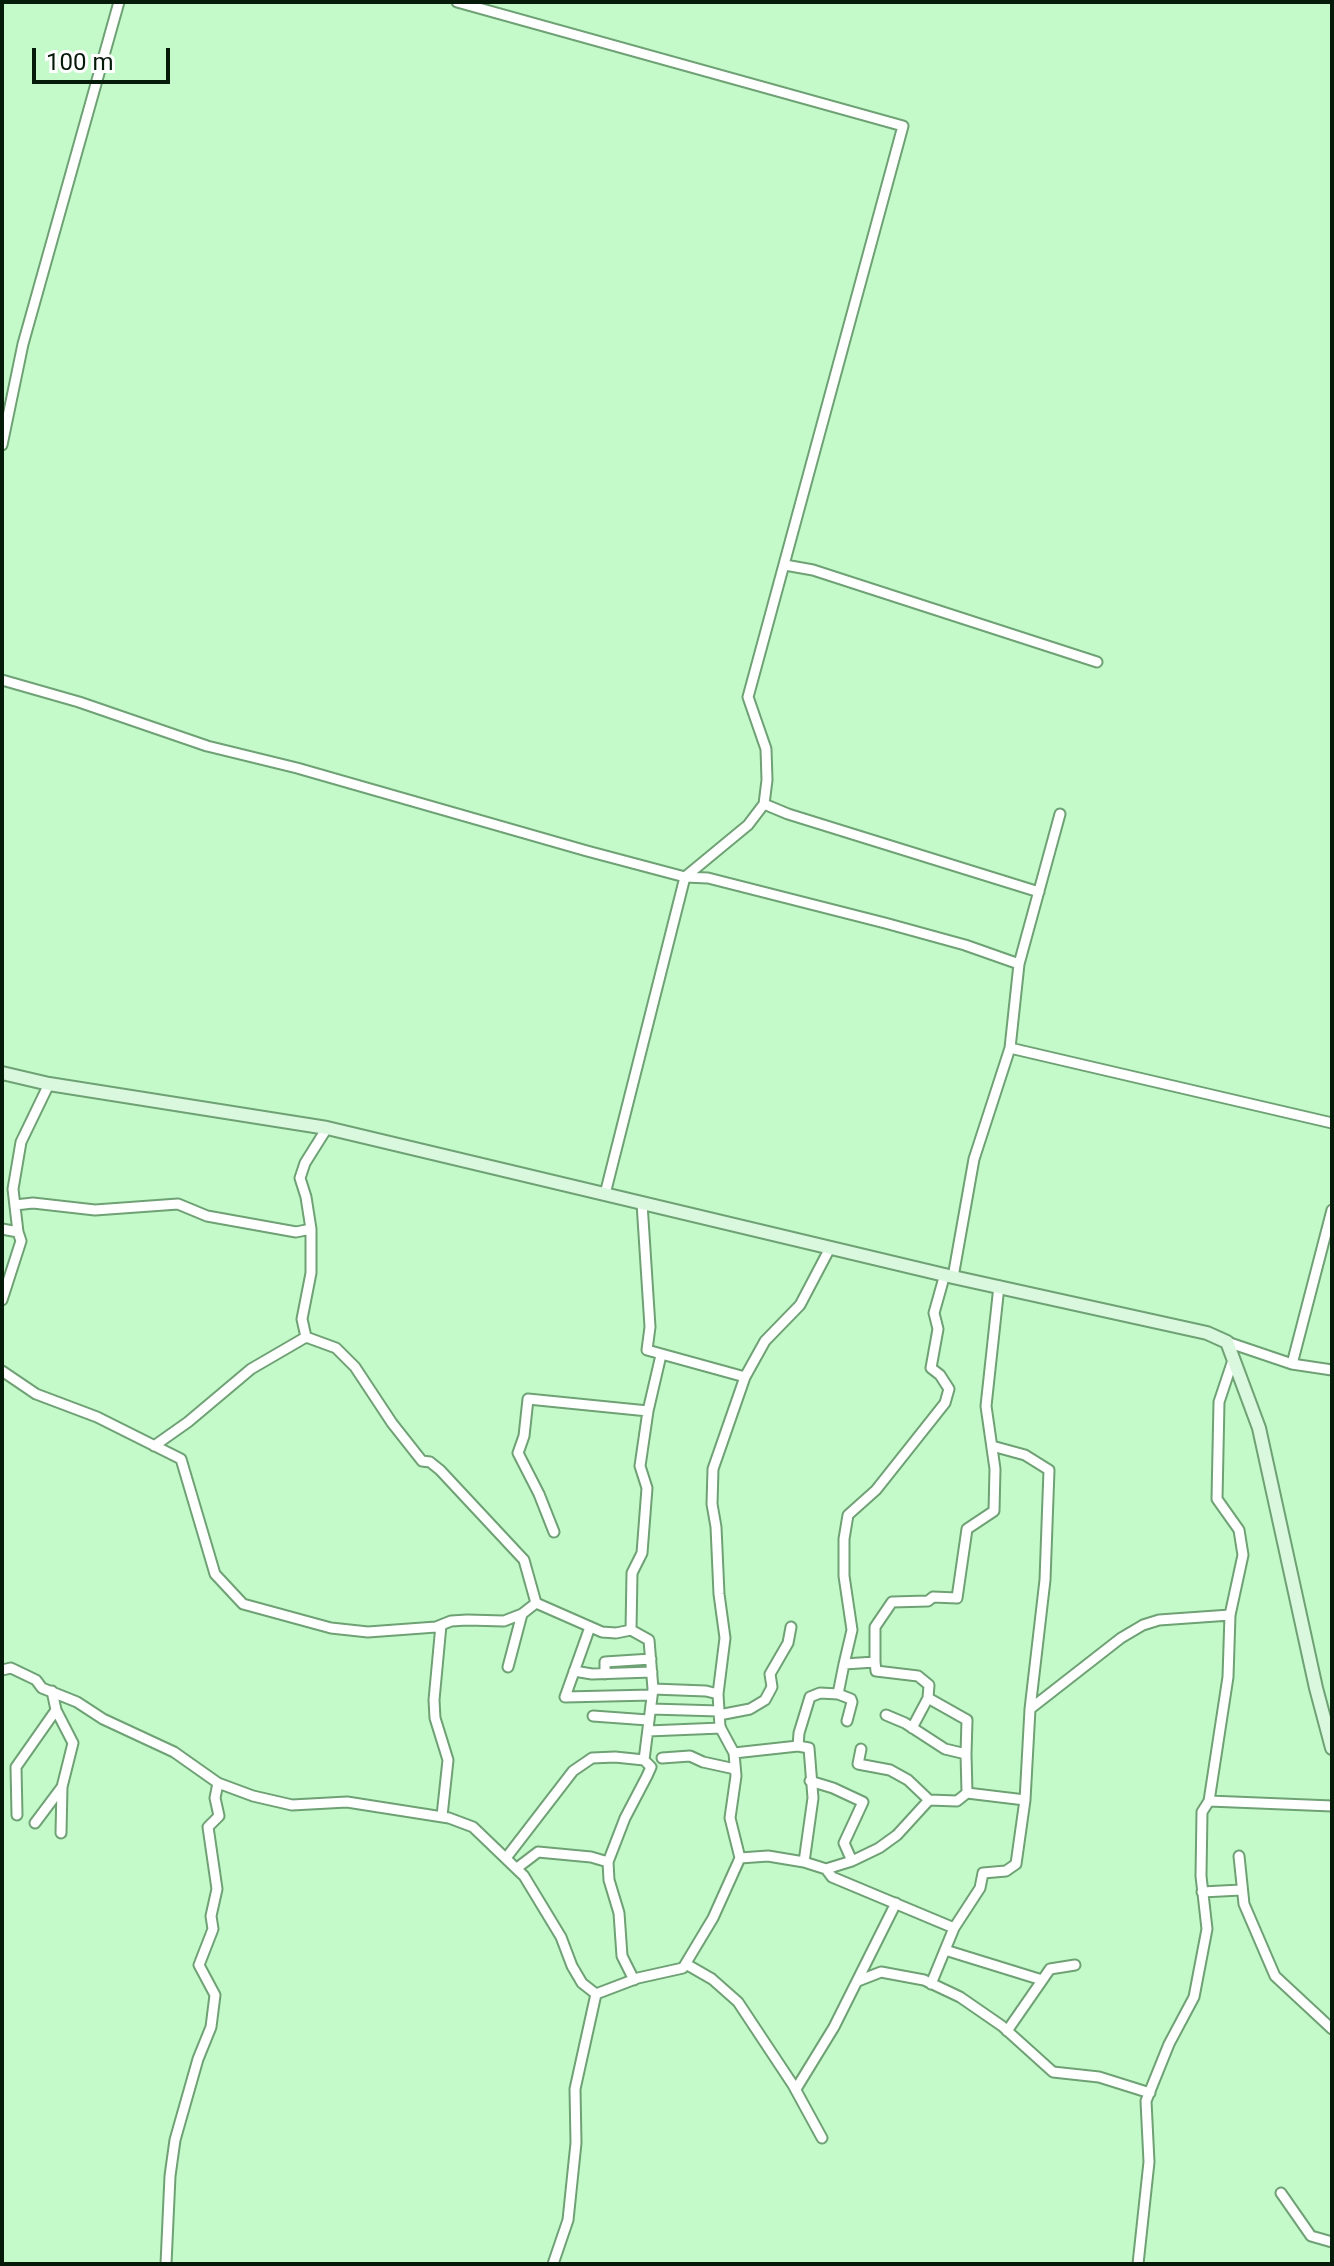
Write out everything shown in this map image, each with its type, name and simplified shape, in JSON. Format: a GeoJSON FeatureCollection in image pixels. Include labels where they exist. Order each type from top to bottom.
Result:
{"type":"FeatureCollection","features":[{"type":"Feature","properties":{"kind":"street"},"geometry":{"type":"LineString","coordinates":[[2,445],[23,344],[119,2]]}},
{"type":"Feature","properties":{"kind":"street"},"geometry":{"type":"LineString","coordinates":[[457,2],[903,126],[748,697],[766,749],[764,804],[748,825],[685,877],[605,1194]]}},
{"type":"Feature","properties":{"kind":"street"},"geometry":{"type":"LineString","coordinates":[[785,565],[813,570],[1097,662]]}},
{"type":"Feature","properties":{"kind":"street"},"geometry":{"type":"LineString","coordinates":[[2,680],[79,702],[207,746],[297,768],[685,877],[708,878],[885,923],[1019,964]]}},
{"type":"Feature","properties":{"kind":"street"},"geometry":{"type":"LineString","coordinates":[[764,804],[1039,892]]}},
{"type":"Feature","properties":{"kind":"street"},"geometry":{"type":"LineString","coordinates":[[838,1694],[852,1630],[844,1576],[844,1539],[848,1515],[876,1490],[945,1403],[949,1389],[931,1368],[938,1329],[934,1313],[949,1276],[974,1159],[1010,1048],[1019,964],[1060,814]]}},
{"type":"Feature","properties":{"kind":"street"},"geometry":{"type":"LineString","coordinates":[[1010,1048],[1332,1123]]}},
{"type":"Feature","properties":{"kind":"street"},"geometry":{"type":"LineString","coordinates":[[2,1073],[49,1084],[327,1128],[949,1276],[1207,1333],[1292,1364],[1332,1370]]}},
{"type":"Feature","properties":{"kind":"street"},"geometry":{"type":"LineString","coordinates":[[2,1300],[21,1241],[13,1189],[21,1142],[49,1084]]}},
{"type":"Feature","properties":{"kind":"street"},"geometry":{"type":"LineString","coordinates":[[306,1337],[302,1319],[311,1273],[311,1229],[300,1178],[305,1163],[327,1128]]}},
{"type":"Feature","properties":{"kind":"street"},"geometry":{"type":"LineString","coordinates":[[15,1205],[33,1203],[95,1210],[178,1204],[207,1216],[296,1232],[311,1229]]}},
{"type":"Feature","properties":{"kind":"street"},"geometry":{"type":"LineString","coordinates":[[642,1203],[650,1327],[647,1350],[745,1377]]}},
{"type":"Feature","properties":{"kind":"street"},"geometry":{"type":"LineString","coordinates":[[1292,1364],[1332,1210]]}},
{"type":"Feature","properties":{"kind":"street"},"geometry":{"type":"LineString","coordinates":[[2,1229],[18,1232]]}},
{"type":"Feature","properties":{"kind":"street"},"geometry":{"type":"LineString","coordinates":[[596,1994],[634,1980],[683,1968],[723,1898],[740,1858],[730,1818],[734,1753],[721,1728],[719,1713],[718,1694],[725,1638],[712,1504],[713,1469],[745,1377],[765,1341],[800,1305],[830,1248]]}},
{"type":"Feature","properties":{"kind":"street"},"geometry":{"type":"LineString","coordinates":[[912,1728],[928,1698],[929,1685],[918,1676],[876,1671],[875,1627],[892,1602],[928,1601],[933,1597],[957,1598],[967,1529],[994,1511],[995,1469],[986,1406],[999,1286]]}},
{"type":"Feature","properties":{"kind":"street"},"geometry":{"type":"LineString","coordinates":[[154,1446],[251,1369],[306,1337]]}},
{"type":"Feature","properties":{"kind":"street"},"geometry":{"type":"LineString","coordinates":[[306,1337],[336,1348],[355,1367],[422,1461],[430,1462],[440,1470],[524,1560],[536,1603]]}},
{"type":"Feature","properties":{"kind":"street"},"geometry":{"type":"LineString","coordinates":[[1227,1342],[1259,1428],[1332,1748]]}},
{"type":"Feature","properties":{"kind":"street"},"geometry":{"type":"LineString","coordinates":[[631,1630],[632,1573],[642,1553],[647,1488],[640,1466],[661,1355]]}},
{"type":"Feature","properties":{"kind":"street"},"geometry":{"type":"LineString","coordinates":[[1138,2264],[1149,2162],[1146,2101],[1169,2044],[1194,1997],[1207,1929],[1202,1892],[1202,1812],[1209,1801],[1228,1677],[1230,1615],[1243,1555],[1239,1530],[1217,1499],[1219,1402],[1233,1360]]}},
{"type":"Feature","properties":{"kind":"street"},"geometry":{"type":"LineString","coordinates":[[2,1371],[36,1394],[97,1417],[181,1459],[215,1574],[243,1604],[368,1632],[467,1620],[504,1621],[522,1614],[536,1603]]}},
{"type":"Feature","properties":{"kind":"street"},"geometry":{"type":"LineString","coordinates":[[554,1532],[518,1453],[524,1436],[528,1399],[648,1411]]}},
{"type":"Feature","properties":{"kind":"street"},"geometry":{"type":"LineString","coordinates":[[931,1984],[954,1928],[980,1888],[983,1873],[1006,1871],[1016,1864],[1025,1800],[1030,1709],[1045,1580],[1049,1470],[1025,1455],[992,1446]]}},
{"type":"Feature","properties":{"kind":"street"},"geometry":{"type":"LineString","coordinates":[[536,1603],[602,1632],[631,1630],[649,1640],[653,1692],[644,1760]]}},
{"type":"Feature","properties":{"kind":"street"},"geometry":{"type":"LineString","coordinates":[[508,1667],[522,1614]]}},
{"type":"Feature","properties":{"kind":"street"},"geometry":{"type":"LineString","coordinates":[[1030,1709],[1121,1638],[1143,1625],[1159,1620],[1230,1615]]}},
{"type":"Feature","properties":{"kind":"street"},"geometry":{"type":"LineString","coordinates":[[441,1625],[434,1700],[435,1718],[448,1760],[442,1816]]}},
{"type":"Feature","properties":{"kind":"street"},"geometry":{"type":"LineString","coordinates":[[590,1627],[565,1697],[653,1692],[706,1691],[718,1694]]}},
{"type":"Feature","properties":{"kind":"street"},"geometry":{"type":"LineString","coordinates":[[651,1709],[719,1713],[750,1709],[765,1700],[772,1687],[770,1674],[788,1643],[791,1627]]}},
{"type":"Feature","properties":{"kind":"street"},"geometry":{"type":"LineString","coordinates":[[605,1674],[605,1662],[651,1659]]}},
{"type":"Feature","properties":{"kind":"street"},"geometry":{"type":"LineString","coordinates":[[844,1664],[875,1662]]}},
{"type":"Feature","properties":{"kind":"street"},"geometry":{"type":"LineString","coordinates":[[2,1670],[11,1668],[36,1680],[42,1688],[174,1752],[218,1783],[253,1796],[292,1805],[347,1802],[442,1816],[473,1827],[517,1868],[543,1905],[582,1983],[596,1994]]}},
{"type":"Feature","properties":{"kind":"street"},"geometry":{"type":"LineString","coordinates":[[574,1671],[605,1674],[652,1672]]}},
{"type":"Feature","properties":{"kind":"street"},"geometry":{"type":"LineString","coordinates":[[52,1691],[56,1710],[73,1743],[62,1787],[61,1833]]}},
{"type":"Feature","properties":{"kind":"street"},"geometry":{"type":"LineString","coordinates":[[798,1746],[810,1697],[820,1693],[838,1694],[851,1699],[847,1721]]}},
{"type":"Feature","properties":{"kind":"street"},"geometry":{"type":"LineString","coordinates":[[928,1698],[967,1720],[967,1793]]}},
{"type":"Feature","properties":{"kind":"street"},"geometry":{"type":"LineString","coordinates":[[17,1815],[16,1767],[56,1710]]}},
{"type":"Feature","properties":{"kind":"street"},"geometry":{"type":"LineString","coordinates":[[886,1715],[945,1749],[966,1754]]}},
{"type":"Feature","properties":{"kind":"street"},"geometry":{"type":"LineString","coordinates":[[593,1716],[648,1725],[721,1728]]}},
{"type":"Feature","properties":{"kind":"street"},"geometry":{"type":"LineString","coordinates":[[734,1753],[798,1746],[809,1748],[813,1798],[804,1862]]}},
{"type":"Feature","properties":{"kind":"street"},"geometry":{"type":"LineString","coordinates":[[861,1749],[858,1764],[890,1770],[921,1790],[929,1800],[957,1801],[967,1793],[1025,1800]]}},
{"type":"Feature","properties":{"kind":"street"},"geometry":{"type":"LineString","coordinates":[[662,1758],[690,1756],[735,1769]]}},
{"type":"Feature","properties":{"kind":"street"},"geometry":{"type":"LineString","coordinates":[[506,1858],[573,1771],[592,1758],[644,1760],[651,1767],[625,1818],[608,1862],[609,1880],[619,1913],[622,1956],[634,1980]]}},
{"type":"Feature","properties":{"kind":"street"},"geometry":{"type":"LineString","coordinates":[[810,1781],[863,1802],[844,1843],[852,1861]]}},
{"type":"Feature","properties":{"kind":"street"},"geometry":{"type":"LineString","coordinates":[[166,2264],[175,2140],[198,2059],[211,2027],[215,1995],[199,1965],[213,1929],[211,1916],[217,1889],[208,1827],[219,1816],[215,1798],[218,1783]]}},
{"type":"Feature","properties":{"kind":"street"},"geometry":{"type":"LineString","coordinates":[[35,1823],[62,1787]]}},
{"type":"Feature","properties":{"kind":"street"},"geometry":{"type":"LineString","coordinates":[[740,1858],[768,1856],[826,1869],[879,1848],[897,1835],[929,1800]]}},
{"type":"Feature","properties":{"kind":"street"},"geometry":{"type":"LineString","coordinates":[[1209,1801],[1332,1806]]}},
{"type":"Feature","properties":{"kind":"street"},"geometry":{"type":"LineString","coordinates":[[517,1868],[538,1852],[591,1857],[608,1862]]}},
{"type":"Feature","properties":{"kind":"street"},"geometry":{"type":"LineString","coordinates":[[1239,1856],[1244,1904],[1275,1976],[1332,2029]]}},
{"type":"Feature","properties":{"kind":"street"},"geometry":{"type":"LineString","coordinates":[[826,1869],[832,1877],[954,1928]]}},
{"type":"Feature","properties":{"kind":"street"},"geometry":{"type":"LineString","coordinates":[[1202,1892],[1241,1890]]}},
{"type":"Feature","properties":{"kind":"street"},"geometry":{"type":"LineString","coordinates":[[796,2089],[834,2027],[896,1903]]}},
{"type":"Feature","properties":{"kind":"street"},"geometry":{"type":"LineString","coordinates":[[945,1950],[1042,1980]]}},
{"type":"Feature","properties":{"kind":"street"},"geometry":{"type":"LineString","coordinates":[[686,1964],[712,1979],[738,2002],[796,2089],[822,2138]]}},
{"type":"Feature","properties":{"kind":"street"},"geometry":{"type":"LineString","coordinates":[[1007,2031],[1050,1969],[1075,1965]]}},
{"type":"Feature","properties":{"kind":"street"},"geometry":{"type":"LineString","coordinates":[[858,1981],[881,1972],[931,1984],[960,1997],[1007,2031],[1053,2072],[1099,2077],[1150,2093]]}},
{"type":"Feature","properties":{"kind":"street"},"geometry":{"type":"LineString","coordinates":[[553,2264],[568,2220],[576,2143],[575,2089],[596,1994]]}},
{"type":"Feature","properties":{"kind":"street"},"geometry":{"type":"LineString","coordinates":[[1281,2193],[1311,2236],[1332,2242]]}}]}
